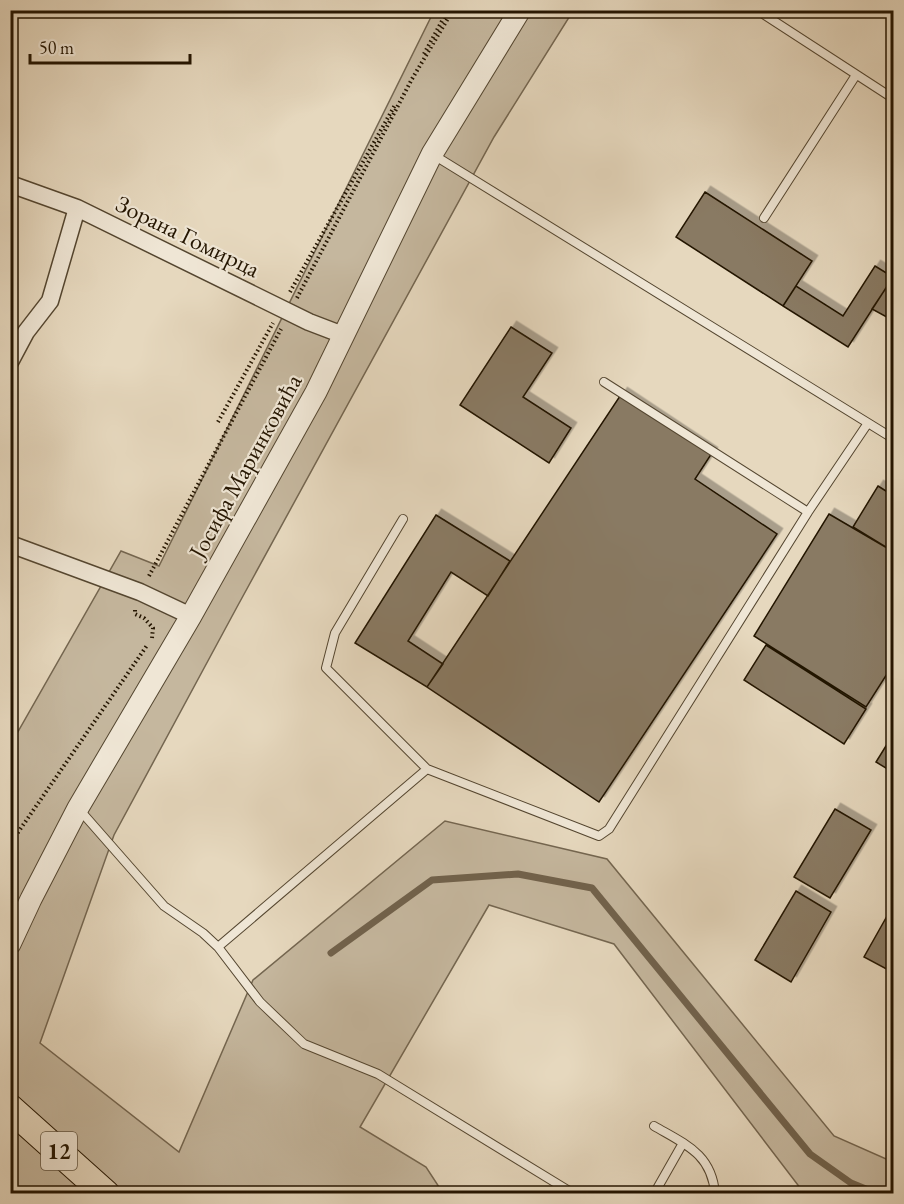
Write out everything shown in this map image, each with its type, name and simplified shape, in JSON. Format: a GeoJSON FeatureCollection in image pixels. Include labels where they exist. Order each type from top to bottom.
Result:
{"type":"FeatureCollection","features":[{"type":"Feature","properties":{"kind":"main road","name":"12"},"geometry":{"type":"LineString","coordinates":[[14,1114],[106,1194]]}},
{"type":"Feature","properties":{"kind":"street","name":"Јосифа Маринковића"},"geometry":{"type":"LineString","coordinates":[[10,944],[78,808],[191,616],[316,392],[432,154],[520,10]]}},
{"type":"Feature","properties":{"kind":"street","name":"Зорана Гомирца"},"geometry":{"type":"LineString","coordinates":[[10,184],[76,208],[286,310],[343,335]]}},
{"type":"Feature","properties":{"kind":"street"},"geometry":{"type":"LineString","coordinates":[[10,362],[26,332],[50,301],[76,208]]}},
{"type":"Feature","properties":{"kind":"street"},"geometry":{"type":"LineString","coordinates":[[10,544],[140,592],[191,616]]}},
{"type":"Feature","properties":{"kind":"lane"},"geometry":{"type":"LineString","coordinates":[[757,10],[894,99]]}},
{"type":"Feature","properties":{"kind":"lane"},"geometry":{"type":"LineString","coordinates":[[764,218],[856,75]]}},
{"type":"Feature","properties":{"kind":"lane"},"geometry":{"type":"LineString","coordinates":[[432,154],[894,439]]}},
{"type":"Feature","properties":{"kind":"lane"},"geometry":{"type":"LineString","coordinates":[[604,382],[808,512]]}},
{"type":"Feature","properties":{"kind":"lane"},"geometry":{"type":"LineString","coordinates":[[403,519],[335,633],[326,668],[428,769],[599,836],[609,829],[808,512],[868,423]]}},
{"type":"Feature","properties":{"kind":"lane"},"geometry":{"type":"LineString","coordinates":[[218,947],[428,769]]}},
{"type":"Feature","properties":{"kind":"lane"},"geometry":{"type":"LineString","coordinates":[[78,808],[164,906],[203,933],[218,947],[260,1002],[304,1044],[378,1074],[574,1194]]}},
{"type":"Feature","properties":{"kind":"lane"},"geometry":{"type":"LineString","coordinates":[[654,1126],[684,1143],[703,1158],[714,1179],[716,1194]]}},
{"type":"Feature","properties":{"kind":"lane"},"geometry":{"type":"LineString","coordinates":[[654,1194],[684,1143]]}},
{"type":"Feature","properties":{"kind":"path","name":"Јосифа Маринковића"},"geometry":{"type":"LineString","coordinates":[[218,422],[286,310],[448,10]]}},
{"type":"Feature","properties":{"kind":"path"},"geometry":{"type":"LineString","coordinates":[[10,844],[153,637],[153,628],[144,618],[135,614],[134,605],[140,592],[286,310],[412,79],[453,10]]}},
{"type":"Feature","properties":{"kind":"shaded area"},"geometry":{"type":"Polygon","coordinates":[[[434,11],[573,11],[494,137],[114,835],[40,1043],[179,1152],[253,980],[445,821],[607,859],[834,1136],[893,1162],[893,1193],[804,1193],[614,944],[489,905],[360,1127],[426,1167],[443,1193],[11,1194],[11,744],[121,551],[159,566],[434,11]]]}},
{"type":"Feature","properties":{"kind":"building"},"geometry":{"type":"Polygon","coordinates":[[[705,192],[812,261],[783,306],[676,237],[705,192]]]}},
{"type":"Feature","properties":{"kind":"building"},"geometry":{"type":"Polygon","coordinates":[[[875,266],[893,277],[848,347],[783,306],[796,286],[843,316],[875,266]]]}},
{"type":"Feature","properties":{"kind":"building"},"geometry":{"type":"Polygon","coordinates":[[[894,276],[894,321],[872,309],[894,276]]]}},
{"type":"Feature","properties":{"kind":"building"},"geometry":{"type":"Polygon","coordinates":[[[511,327],[552,353],[523,397],[571,428],[549,463],[460,405],[511,327]]]}},
{"type":"Feature","properties":{"kind":"building"},"geometry":{"type":"Polygon","coordinates":[[[622,393],[712,453],[695,479],[777,534],[599,802],[427,687],[622,393]]]}},
{"type":"Feature","properties":{"kind":"building"},"geometry":{"type":"Polygon","coordinates":[[[878,486],[894,496],[894,552],[853,527],[878,486]]]}},
{"type":"Feature","properties":{"kind":"building"},"geometry":{"type":"Polygon","coordinates":[[[829,514],[894,552],[894,663],[866,707],[754,636],[829,514]]]}},
{"type":"Feature","properties":{"kind":"building"},"geometry":{"type":"Polygon","coordinates":[[[436,515],[510,561],[488,596],[451,572],[408,641],[443,664],[427,687],[355,643],[436,515]]]}},
{"type":"Feature","properties":{"kind":"building"},"geometry":{"type":"Polygon","coordinates":[[[766,645],[866,709],[844,744],[744,680],[766,645]]]}},
{"type":"Feature","properties":{"kind":"building"},"geometry":{"type":"Polygon","coordinates":[[[894,733],[894,773],[876,762],[894,733]]]}},
{"type":"Feature","properties":{"kind":"building"},"geometry":{"type":"Polygon","coordinates":[[[835,809],[871,830],[830,898],[794,877],[835,809]]]}},
{"type":"Feature","properties":{"kind":"building"},"geometry":{"type":"Polygon","coordinates":[[[796,891],[831,912],[791,982],[755,960],[796,891]]]}},
{"type":"Feature","properties":{"kind":"building"},"geometry":{"type":"Polygon","coordinates":[[[891,909],[894,911],[894,973],[864,957],[891,909]]]}},
{"type":"Feature","properties":{"kind":"waterway"},"geometry":{"type":"LineString","coordinates":[[331,953],[432,880],[518,874],[592,888],[810,1154],[851,1183],[878,1194]]}}]}
